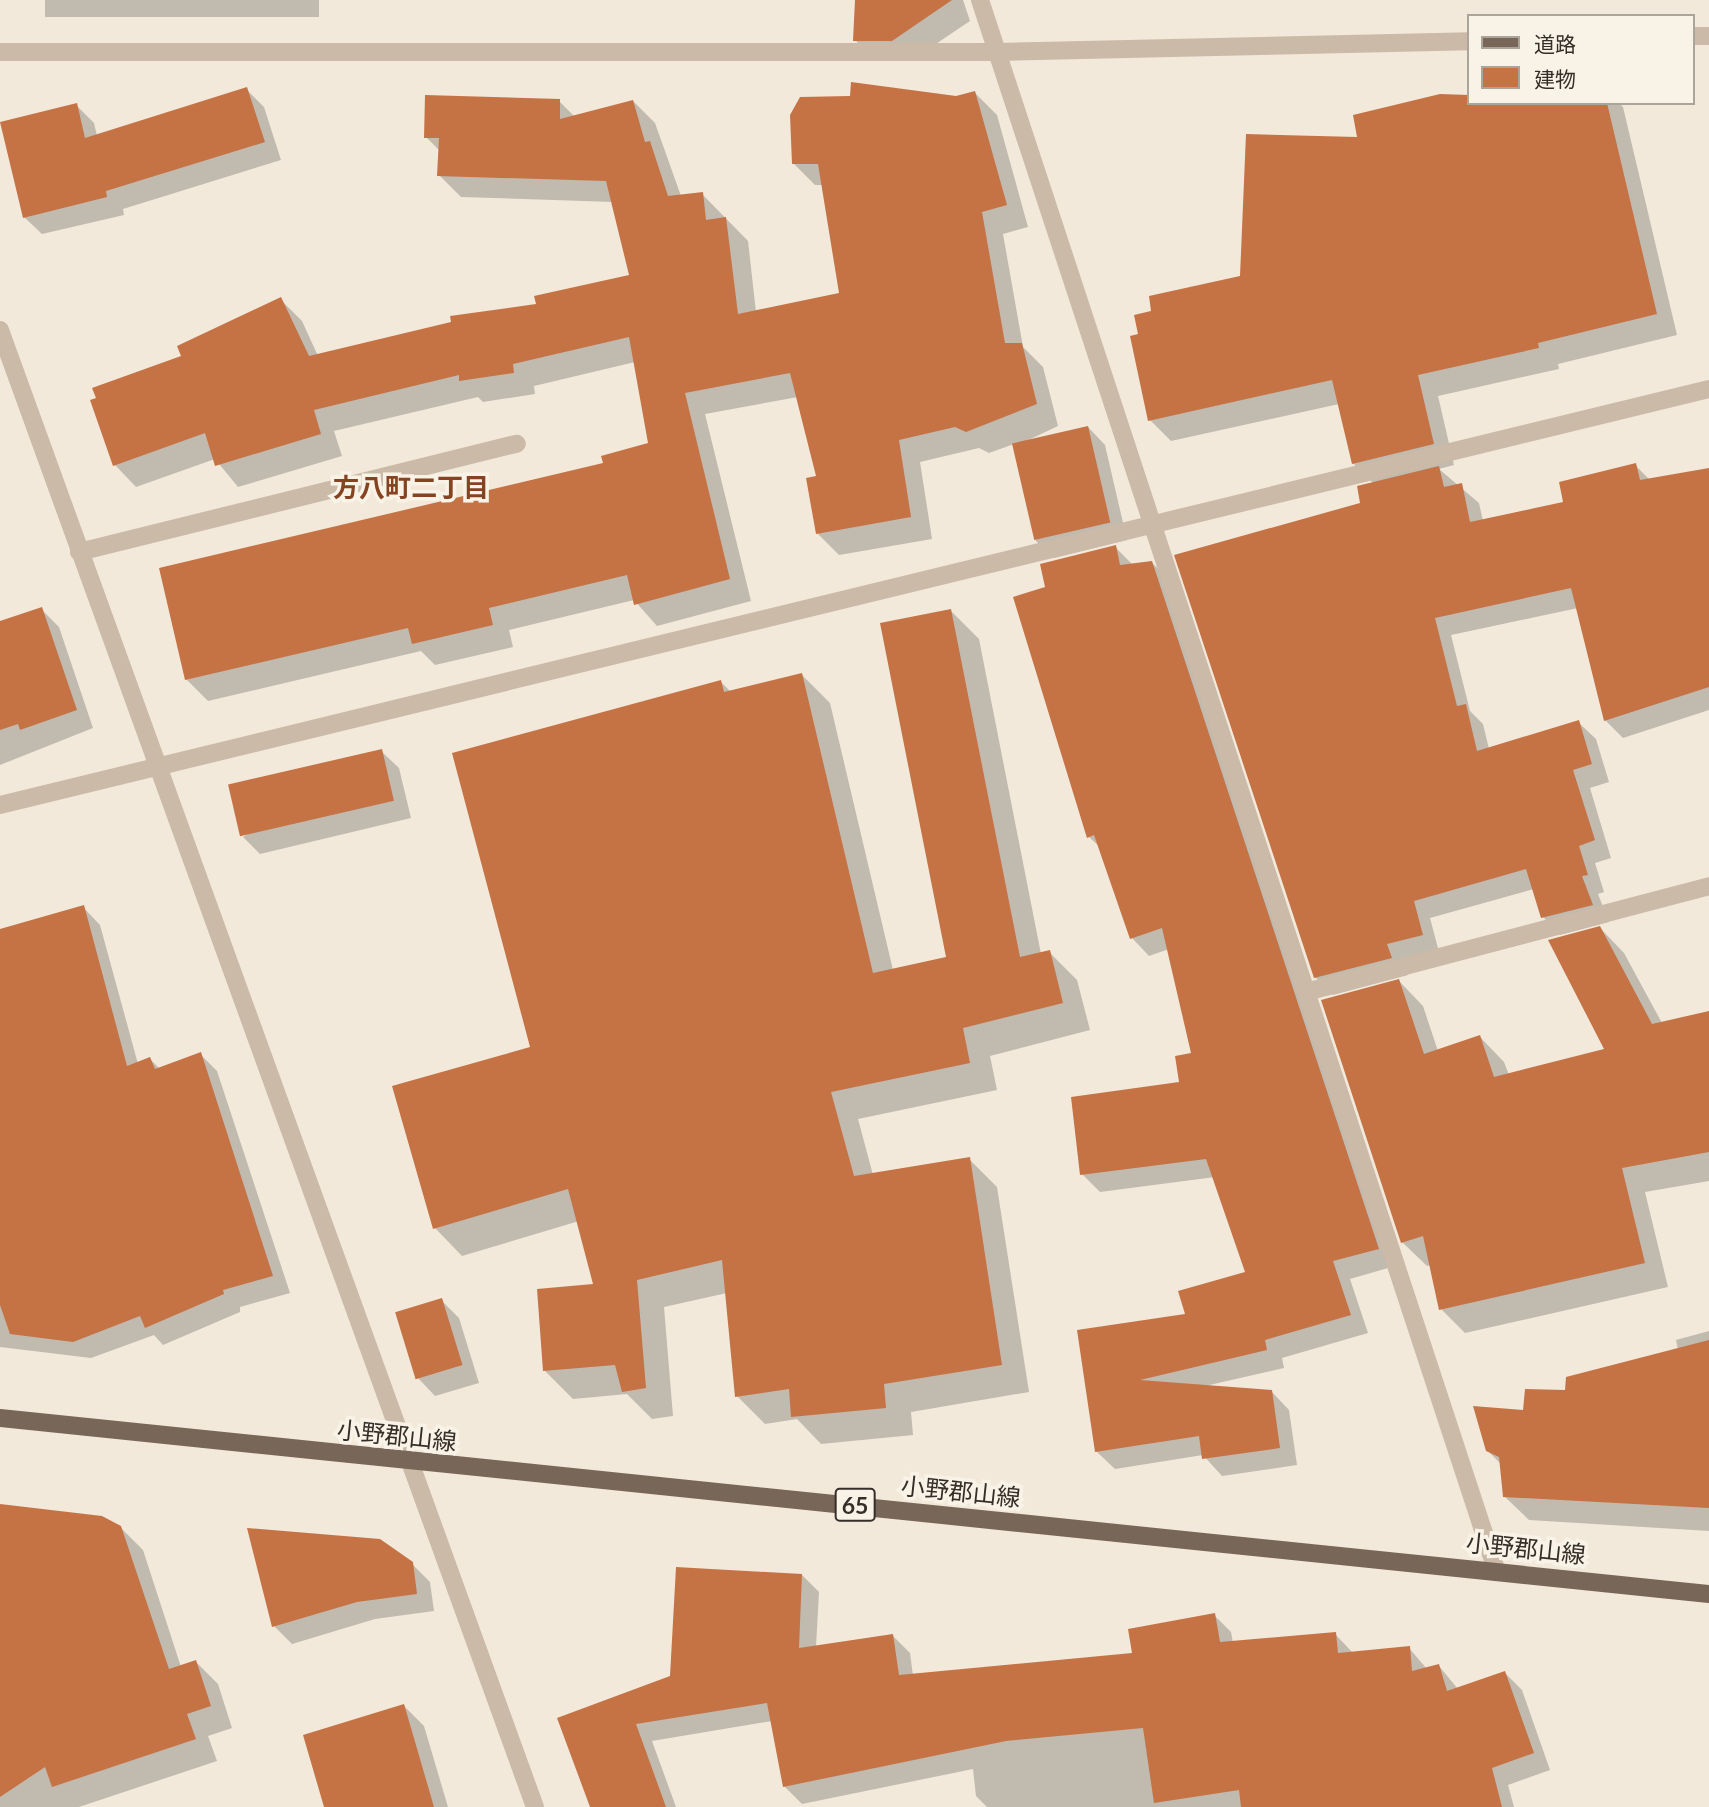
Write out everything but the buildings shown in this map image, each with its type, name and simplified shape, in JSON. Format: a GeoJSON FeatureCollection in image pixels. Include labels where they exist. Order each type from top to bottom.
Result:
{"type":"FeatureCollection","features":[{"type":"Feature","properties":{"kind":"main road","name":"小野郡山線"},"geometry":{"type":"LineString","coordinates":[[0,1418],[1496,1569],[1709,1594]]}},
{"type":"Feature","properties":{"kind":"street"},"geometry":{"type":"LineString","coordinates":[[980,0],[1496,1569]]}},
{"type":"Feature","properties":{"kind":"street"},"geometry":{"type":"LineString","coordinates":[[0,52],[996,52],[1468,41]]}},
{"type":"Feature","properties":{"kind":"street"},"geometry":{"type":"LineString","coordinates":[[0,331],[156,768],[413,1461],[535,1807]]}},
{"type":"Feature","properties":{"kind":"street"},"geometry":{"type":"LineString","coordinates":[[0,805],[1153,527],[1709,389]]}},
{"type":"Feature","properties":{"kind":"street"},"geometry":{"type":"LineString","coordinates":[[79,552],[517,444]]}},
{"type":"Feature","properties":{"kind":"street"},"geometry":{"type":"LineString","coordinates":[[1306,992],[1709,886]]}},
{"type":"Feature","properties":{"kind":"district","name":"方八町二丁目"},"geometry":{"type":"Point","coordinates":[411,488]}}]}
